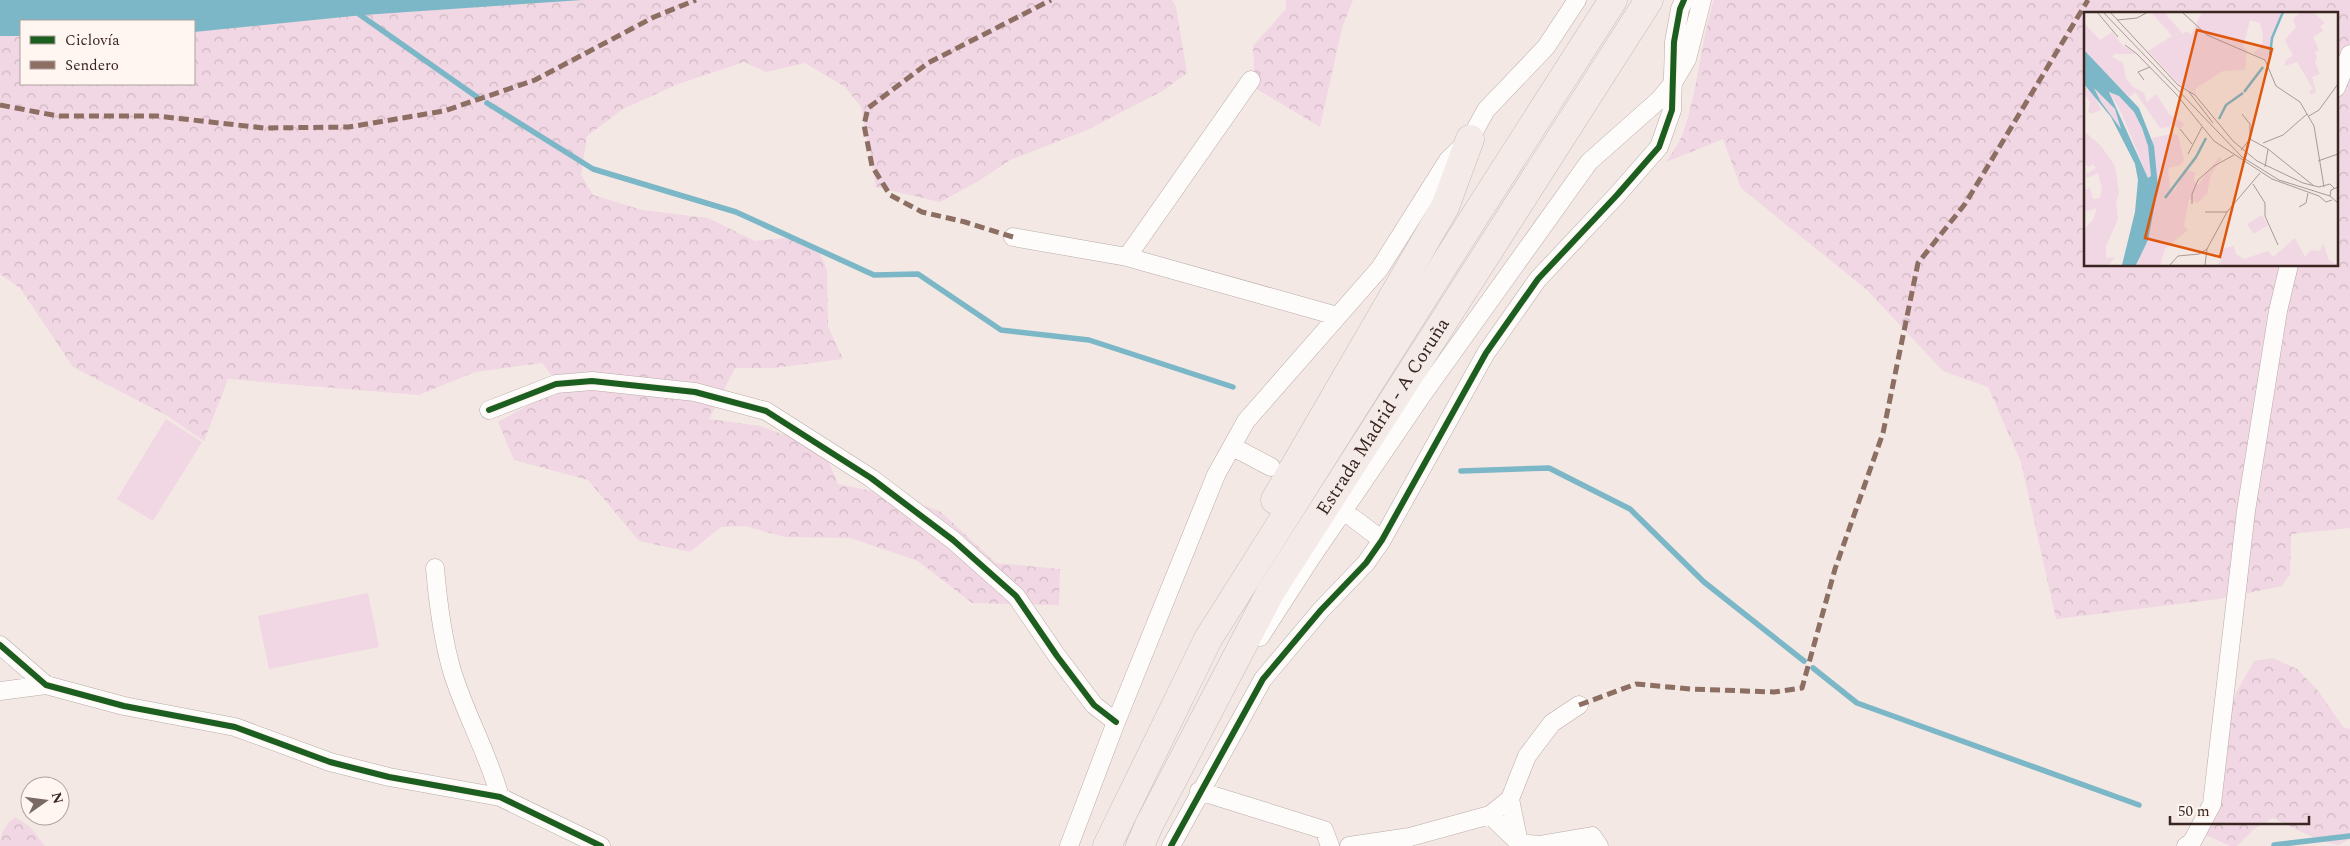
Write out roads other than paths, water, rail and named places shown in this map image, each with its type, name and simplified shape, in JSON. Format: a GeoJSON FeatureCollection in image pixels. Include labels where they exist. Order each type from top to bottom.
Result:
{"type":"FeatureCollection","features":[{"type":"Feature","properties":{"kind":"highway","name":"Estrada Madrid - A Coruña"},"geometry":{"type":"LineString","coordinates":[[1106,846],[1208,639],[1613,0]]}},
{"type":"Feature","properties":{"kind":"highway","name":"Estrada Madrid - A Coruña"},"geometry":{"type":"LineString","coordinates":[[1140,846],[1184,756],[1270,594],[1649,0]]}},
{"type":"Feature","properties":{"kind":"highway"},"geometry":{"type":"LineString","coordinates":[[1096,846],[1138,743],[1201,624],[1445,207],[1470,139]]}},
{"type":"Feature","properties":{"kind":"street"},"geometry":{"type":"LineString","coordinates":[[1069,846],[1116,722],[1216,474],[1246,421],[1380,268],[1448,160],[1470,139],[1486,110],[1546,47],[1577,0]]}},
{"type":"Feature","properties":{"kind":"street"},"geometry":{"type":"LineString","coordinates":[[1171,846],[1264,679],[1321,610],[1366,563],[1382,540],[1486,353],[1538,280],[1617,195],[1658,147],[1672,110],[1674,42],[1680,9],[1684,0]]}},
{"type":"Feature","properties":{"kind":"street"},"geometry":{"type":"LineString","coordinates":[[1184,756],[1309,561],[1520,255],[1588,162],[1660,99],[1672,83],[1687,58],[1702,0]]}},
{"type":"Feature","properties":{"kind":"street"},"geometry":{"type":"LineString","coordinates":[[2338,83],[2350,54]]}},
{"type":"Feature","properties":{"kind":"street"},"geometry":{"type":"LineString","coordinates":[[1127,257],[1251,80]]}},
{"type":"Feature","properties":{"kind":"street"},"geometry":{"type":"LineString","coordinates":[[1013,237],[1127,257],[1337,316]]}},
{"type":"Feature","properties":{"kind":"street"},"geometry":{"type":"LineString","coordinates":[[2186,846],[2192,842],[2212,804],[2246,511],[2278,311],[2289,266]]}},
{"type":"Feature","properties":{"kind":"street"},"geometry":{"type":"LineString","coordinates":[[489,410],[556,384],[592,381],[695,392],[766,411],[871,478],[954,540],[1016,596],[1057,656],[1094,705],[1116,722]]}},
{"type":"Feature","properties":{"kind":"street"},"geometry":{"type":"LineString","coordinates":[[1233,447],[1271,467]]}},
{"type":"Feature","properties":{"kind":"street"},"geometry":{"type":"LineString","coordinates":[[1353,518],[1382,540]]}},
{"type":"Feature","properties":{"kind":"street"},"geometry":{"type":"LineString","coordinates":[[435,568],[440,618],[452,672],[493,770],[500,797]]}},
{"type":"Feature","properties":{"kind":"street"},"geometry":{"type":"LineString","coordinates":[[0,645],[46,685]]}},
{"type":"Feature","properties":{"kind":"street"},"geometry":{"type":"LineString","coordinates":[[0,691],[46,685],[124,706],[235,727],[330,762],[500,797],[601,846]]}},
{"type":"Feature","properties":{"kind":"street"},"geometry":{"type":"LineString","coordinates":[[1349,846],[1410,837],[1490,815],[1510,799],[1526,756],[1552,723],[1579,706]]}},
{"type":"Feature","properties":{"kind":"street"},"geometry":{"type":"LineString","coordinates":[[1200,791],[1324,830],[1330,846]]}},
{"type":"Feature","properties":{"kind":"street"},"geometry":{"type":"LineString","coordinates":[[1510,799],[1519,843]]}},
{"type":"Feature","properties":{"kind":"street"},"geometry":{"type":"LineString","coordinates":[[1490,815],[1519,843],[1539,845],[1592,836],[1599,846]]}},
{"type":"Feature","properties":{"kind":"water"},"geometry":{"type":"Polygon","coordinates":[[[0,0],[582,0],[363,15],[195,32],[195,20],[20,20],[20,36],[0,36],[0,0]]]}},
{"type":"Feature","properties":{"kind":"waterway"},"geometry":{"type":"LineString","coordinates":[[356,12],[477,97]]}},
{"type":"Feature","properties":{"kind":"waterway"},"geometry":{"type":"LineString","coordinates":[[487,103],[593,169],[736,212],[874,275],[918,274],[1001,330],[1089,340],[1233,387]]}},
{"type":"Feature","properties":{"kind":"waterway"},"geometry":{"type":"LineString","coordinates":[[1461,471],[1549,468],[1630,509],[1704,582],[1804,661]]}},
{"type":"Feature","properties":{"kind":"waterway"},"geometry":{"type":"LineString","coordinates":[[1813,668],[1857,703],[2139,805]]}},
{"type":"Feature","properties":{"kind":"waterway"},"geometry":{"type":"LineString","coordinates":[[2274,845],[2350,836]]}}]}
